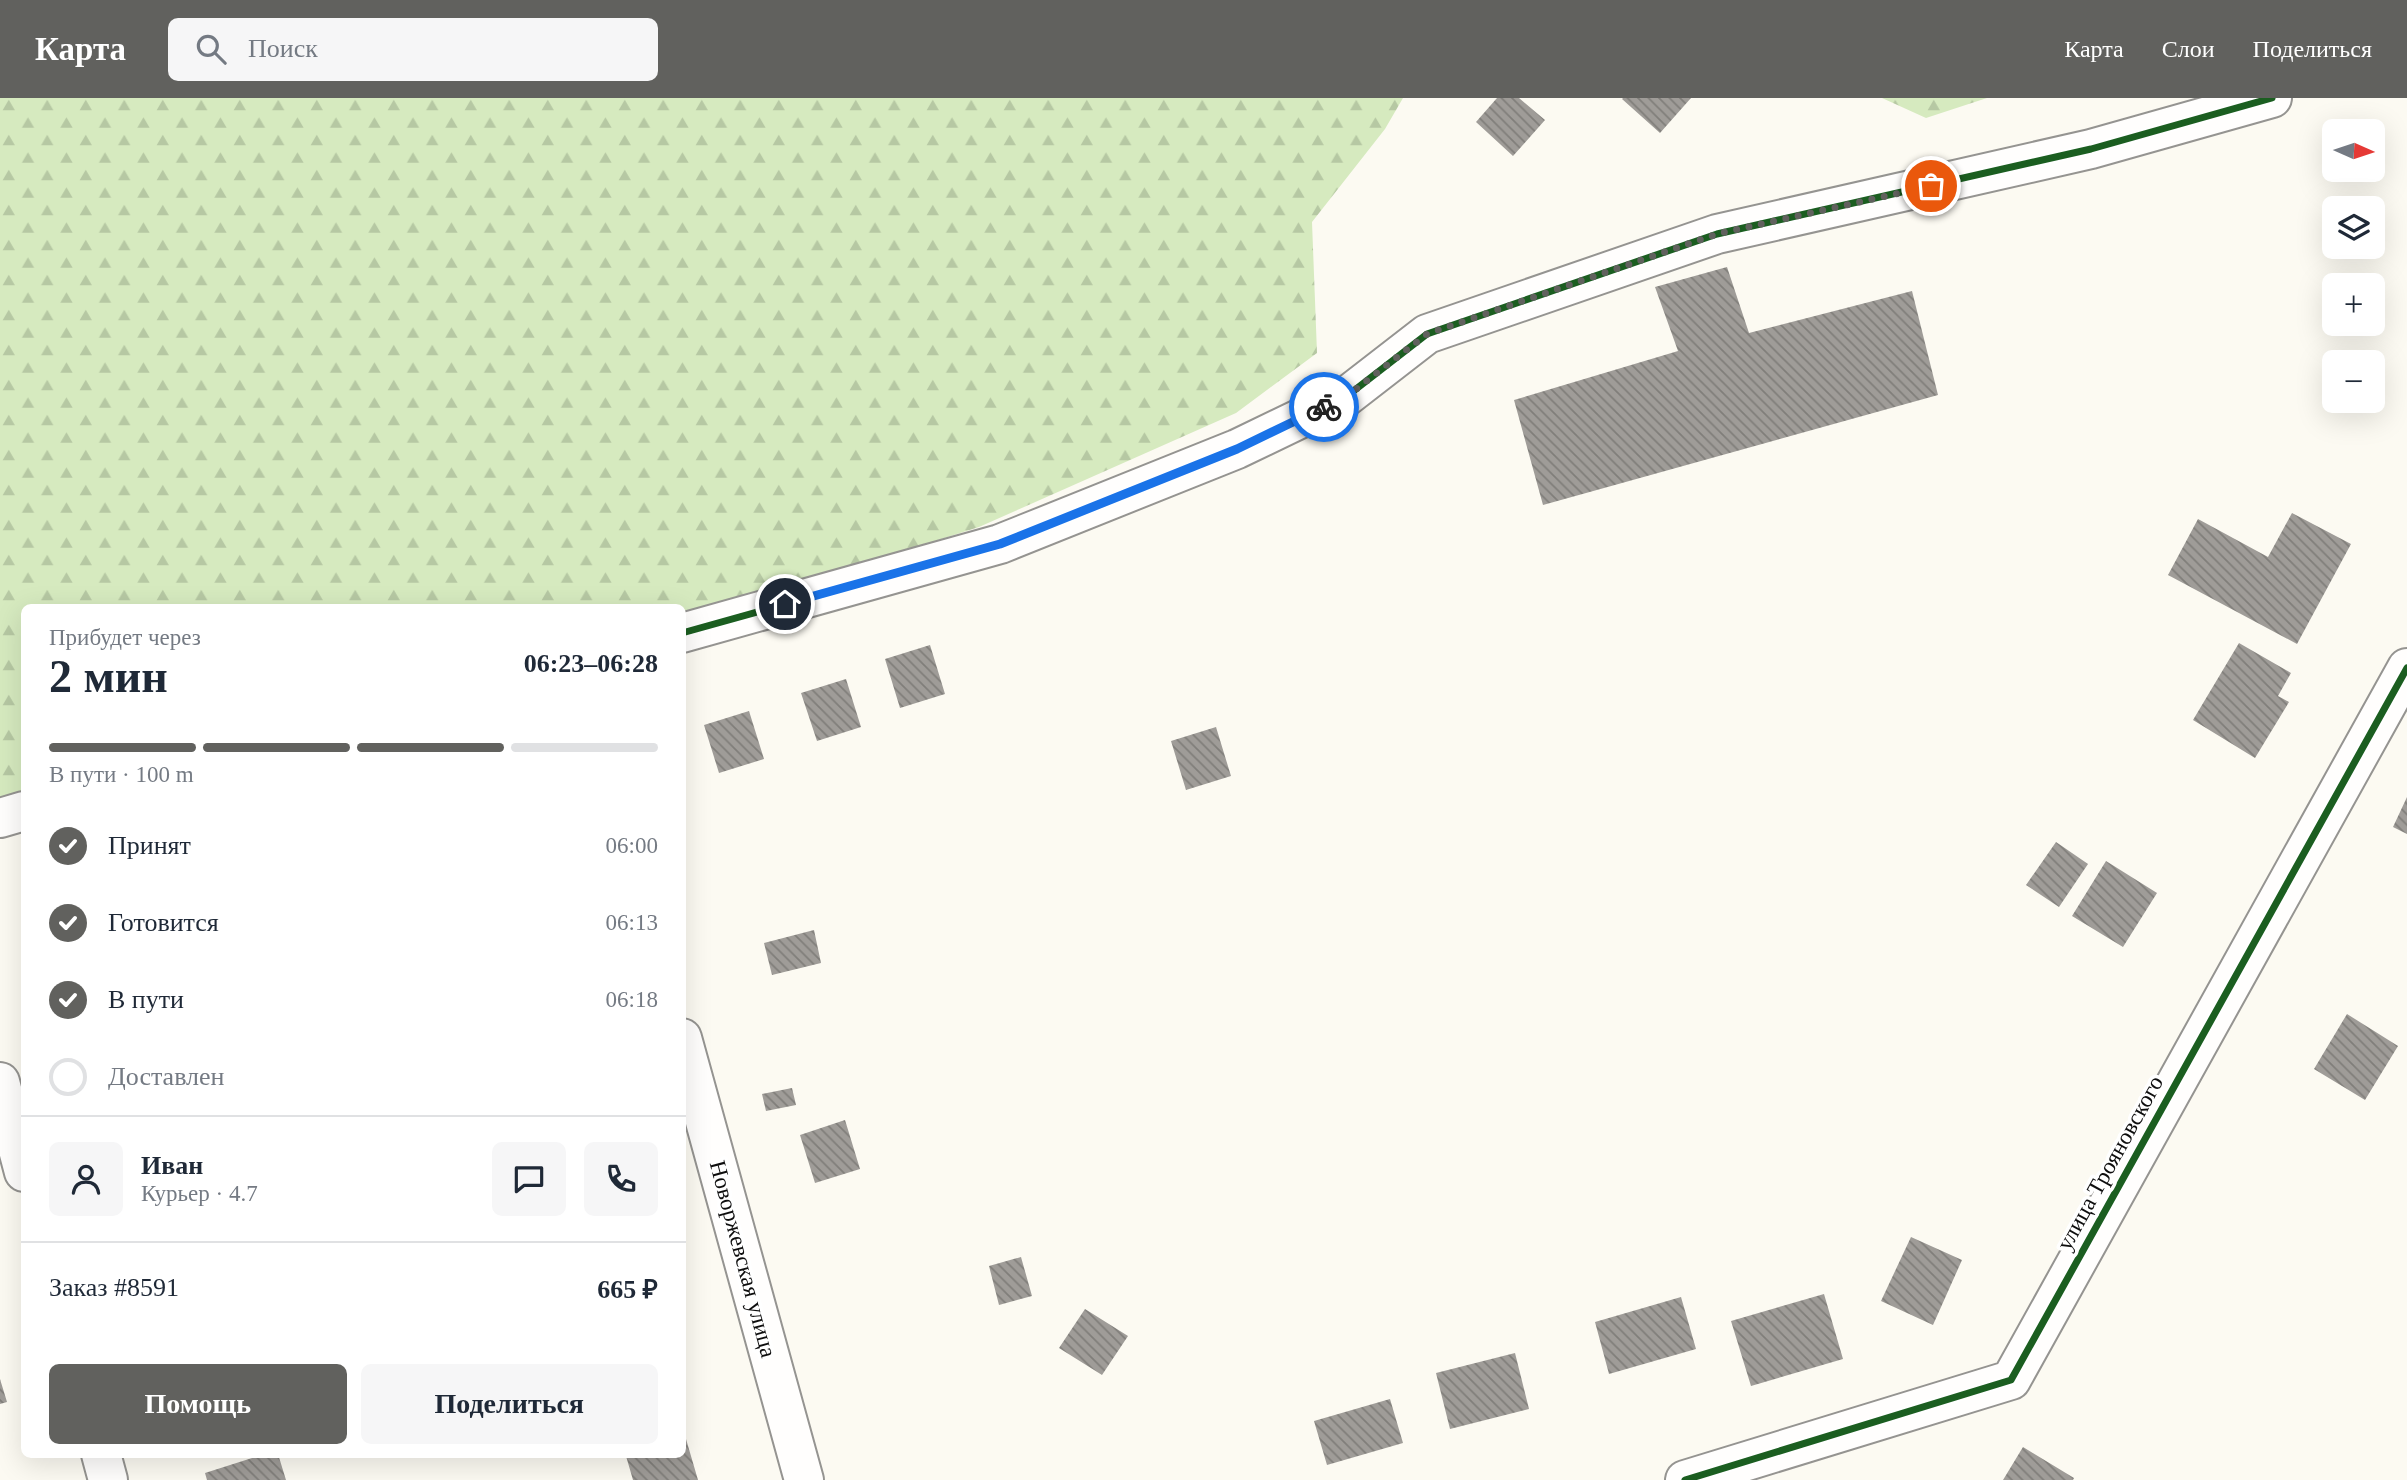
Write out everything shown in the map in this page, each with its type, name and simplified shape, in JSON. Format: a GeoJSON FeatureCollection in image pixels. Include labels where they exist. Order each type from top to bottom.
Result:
{"type":"FeatureCollection","features":[{"type":"Feature","properties":{"kind":"street"},"geometry":{"type":"LineString","coordinates":[[686,632],[1000,544],[1237,449],[1347,396],[1427,334],[1717,234],[2091,149],[2272,98]]}},
{"type":"Feature","properties":{"kind":"street","name":"улица Трояновского"},"geometry":{"type":"LineString","coordinates":[[1685,1480],[2011,1380],[2407,667]]}},
{"type":"Feature","properties":{"kind":"street"},"geometry":{"type":"LineString","coordinates":[[0,818],[21,812]]}},
{"type":"Feature","properties":{"kind":"street","name":"Новоржевская улица"},"geometry":{"type":"LineString","coordinates":[[686,1052],[804,1480]]}},
{"type":"Feature","properties":{"kind":"street"},"geometry":{"type":"LineString","coordinates":[[0,1082],[21,1161]]}},
{"type":"Feature","properties":{"kind":"street"},"geometry":{"type":"LineString","coordinates":[[102,1458],[108,1480]]}},
{"type":"Feature","properties":{"kind":"green space"},"geometry":{"type":"Polygon","coordinates":[[[0,98],[1403,98],[1385,129],[1312,222],[1317,353],[1236,413],[979,527],[686,620],[686,604],[21,604],[21,798],[0,804],[0,98]]]}},
{"type":"Feature","properties":{"kind":"green space"},"geometry":{"type":"Polygon","coordinates":[[[1882,98],[1987,98],[1926,118],[1882,98]]]}},
{"type":"Feature","properties":{"kind":"building"},"geometry":{"type":"Polygon","coordinates":[[[1497,98],[1519,98],[1545,120],[1513,156],[1476,122],[1497,98]]]}},
{"type":"Feature","properties":{"kind":"building"},"geometry":{"type":"Polygon","coordinates":[[[1623,98],[1691,98],[1660,133],[1623,98]]]}},
{"type":"Feature","properties":{"kind":"building"},"geometry":{"type":"Polygon","coordinates":[[[1727,267],[1749,333],[1912,291],[1938,395],[1543,505],[1514,400],[1678,351],[1655,287],[1727,267]]]}},
{"type":"Feature","properties":{"kind":"building"},"geometry":{"type":"Polygon","coordinates":[[[2292,513],[2351,544],[2297,644],[2168,575],[2198,519],[2268,557],[2292,513]]]}},
{"type":"Feature","properties":{"kind":"building"},"geometry":{"type":"Polygon","coordinates":[[[2239,643],[2291,673],[2278,696],[2289,702],[2255,758],[2193,720],[2239,643]]]}},
{"type":"Feature","properties":{"kind":"building"},"geometry":{"type":"Polygon","coordinates":[[[930,645],[945,694],[900,708],[885,659],[930,645]]]}},
{"type":"Feature","properties":{"kind":"building"},"geometry":{"type":"Polygon","coordinates":[[[846,679],[861,727],[817,741],[801,693],[846,679]]]}},
{"type":"Feature","properties":{"kind":"building"},"geometry":{"type":"Polygon","coordinates":[[[749,711],[764,759],[719,773],[704,725],[749,711]]]}},
{"type":"Feature","properties":{"kind":"building"},"geometry":{"type":"Polygon","coordinates":[[[1216,727],[1231,776],[1186,790],[1171,741],[1216,727]]]}},
{"type":"Feature","properties":{"kind":"building"},"geometry":{"type":"Polygon","coordinates":[[[2407,797],[2407,834],[2393,827],[2407,797]]]}},
{"type":"Feature","properties":{"kind":"building"},"geometry":{"type":"Polygon","coordinates":[[[2056,842],[2088,864],[2059,907],[2026,885],[2056,842]]]}},
{"type":"Feature","properties":{"kind":"building"},"geometry":{"type":"Polygon","coordinates":[[[2106,861],[2157,893],[2123,947],[2072,916],[2106,861]]]}},
{"type":"Feature","properties":{"kind":"building"},"geometry":{"type":"Polygon","coordinates":[[[814,930],[821,963],[772,975],[764,943],[814,930]]]}},
{"type":"Feature","properties":{"kind":"building"},"geometry":{"type":"Polygon","coordinates":[[[2347,1014],[2398,1046],[2365,1100],[2314,1069],[2347,1014]]]}},
{"type":"Feature","properties":{"kind":"building"},"geometry":{"type":"Polygon","coordinates":[[[792,1088],[796,1105],[766,1111],[762,1094],[792,1088]]]}},
{"type":"Feature","properties":{"kind":"building"},"geometry":{"type":"Polygon","coordinates":[[[845,1120],[860,1169],[815,1183],[800,1135],[845,1120]]]}},
{"type":"Feature","properties":{"kind":"building"},"geometry":{"type":"Polygon","coordinates":[[[1911,1237],[1962,1260],[1933,1325],[1881,1301],[1911,1237]]]}},
{"type":"Feature","properties":{"kind":"building"},"geometry":{"type":"Polygon","coordinates":[[[1021,1257],[1032,1296],[999,1305],[989,1266],[1021,1257]]]}},
{"type":"Feature","properties":{"kind":"building"},"geometry":{"type":"Polygon","coordinates":[[[1824,1294],[1843,1359],[1751,1386],[1731,1321],[1824,1294]]]}},
{"type":"Feature","properties":{"kind":"building"},"geometry":{"type":"Polygon","coordinates":[[[1681,1297],[1696,1349],[1609,1374],[1595,1322],[1681,1297]]]}},
{"type":"Feature","properties":{"kind":"building"},"geometry":{"type":"Polygon","coordinates":[[[1085,1309],[1128,1336],[1102,1375],[1059,1348],[1085,1309]]]}},
{"type":"Feature","properties":{"kind":"building"},"geometry":{"type":"Polygon","coordinates":[[[1515,1353],[1529,1409],[1450,1429],[1436,1373],[1515,1353]]]}},
{"type":"Feature","properties":{"kind":"building"},"geometry":{"type":"Polygon","coordinates":[[[0,1379],[7,1402],[0,1404],[0,1379]]]}},
{"type":"Feature","properties":{"kind":"building"},"geometry":{"type":"Polygon","coordinates":[[[1390,1399],[1403,1443],[1327,1465],[1314,1421],[1390,1399]]]}},
{"type":"Feature","properties":{"kind":"building"},"geometry":{"type":"Polygon","coordinates":[[[686,1439],[698,1480],[633,1480],[627,1458],[686,1458],[686,1439]]]}},
{"type":"Feature","properties":{"kind":"building"},"geometry":{"type":"Polygon","coordinates":[[[2023,1447],[2074,1478],[2073,1480],[2003,1480],[2023,1447]]]}},
{"type":"Feature","properties":{"kind":"building"},"geometry":{"type":"Polygon","coordinates":[[[252,1458],[279,1458],[286,1480],[207,1480],[205,1473],[252,1458]]]}},
{"type":"Feature","properties":{"kind":"cycle path"},"geometry":{"type":"LineString","coordinates":[[686,632],[1000,544],[1237,449],[1347,396],[1427,334],[1717,234],[2091,149],[2272,98]]}},
{"type":"Feature","properties":{"kind":"cycle path"},"geometry":{"type":"LineString","coordinates":[[1685,1480],[2011,1380],[2407,668]]}},
{"type":"Feature","properties":{"kind":"way so far"},"geometry":{"type":"LineString","coordinates":[[1324,407],[1347,396],[1427,334],[1717,234],[1931,186]]}},
{"type":"Feature","properties":{"kind":"route"},"geometry":{"type":"LineString","coordinates":[[785,604],[1000,544],[1237,449],[1324,407]]}}]}
